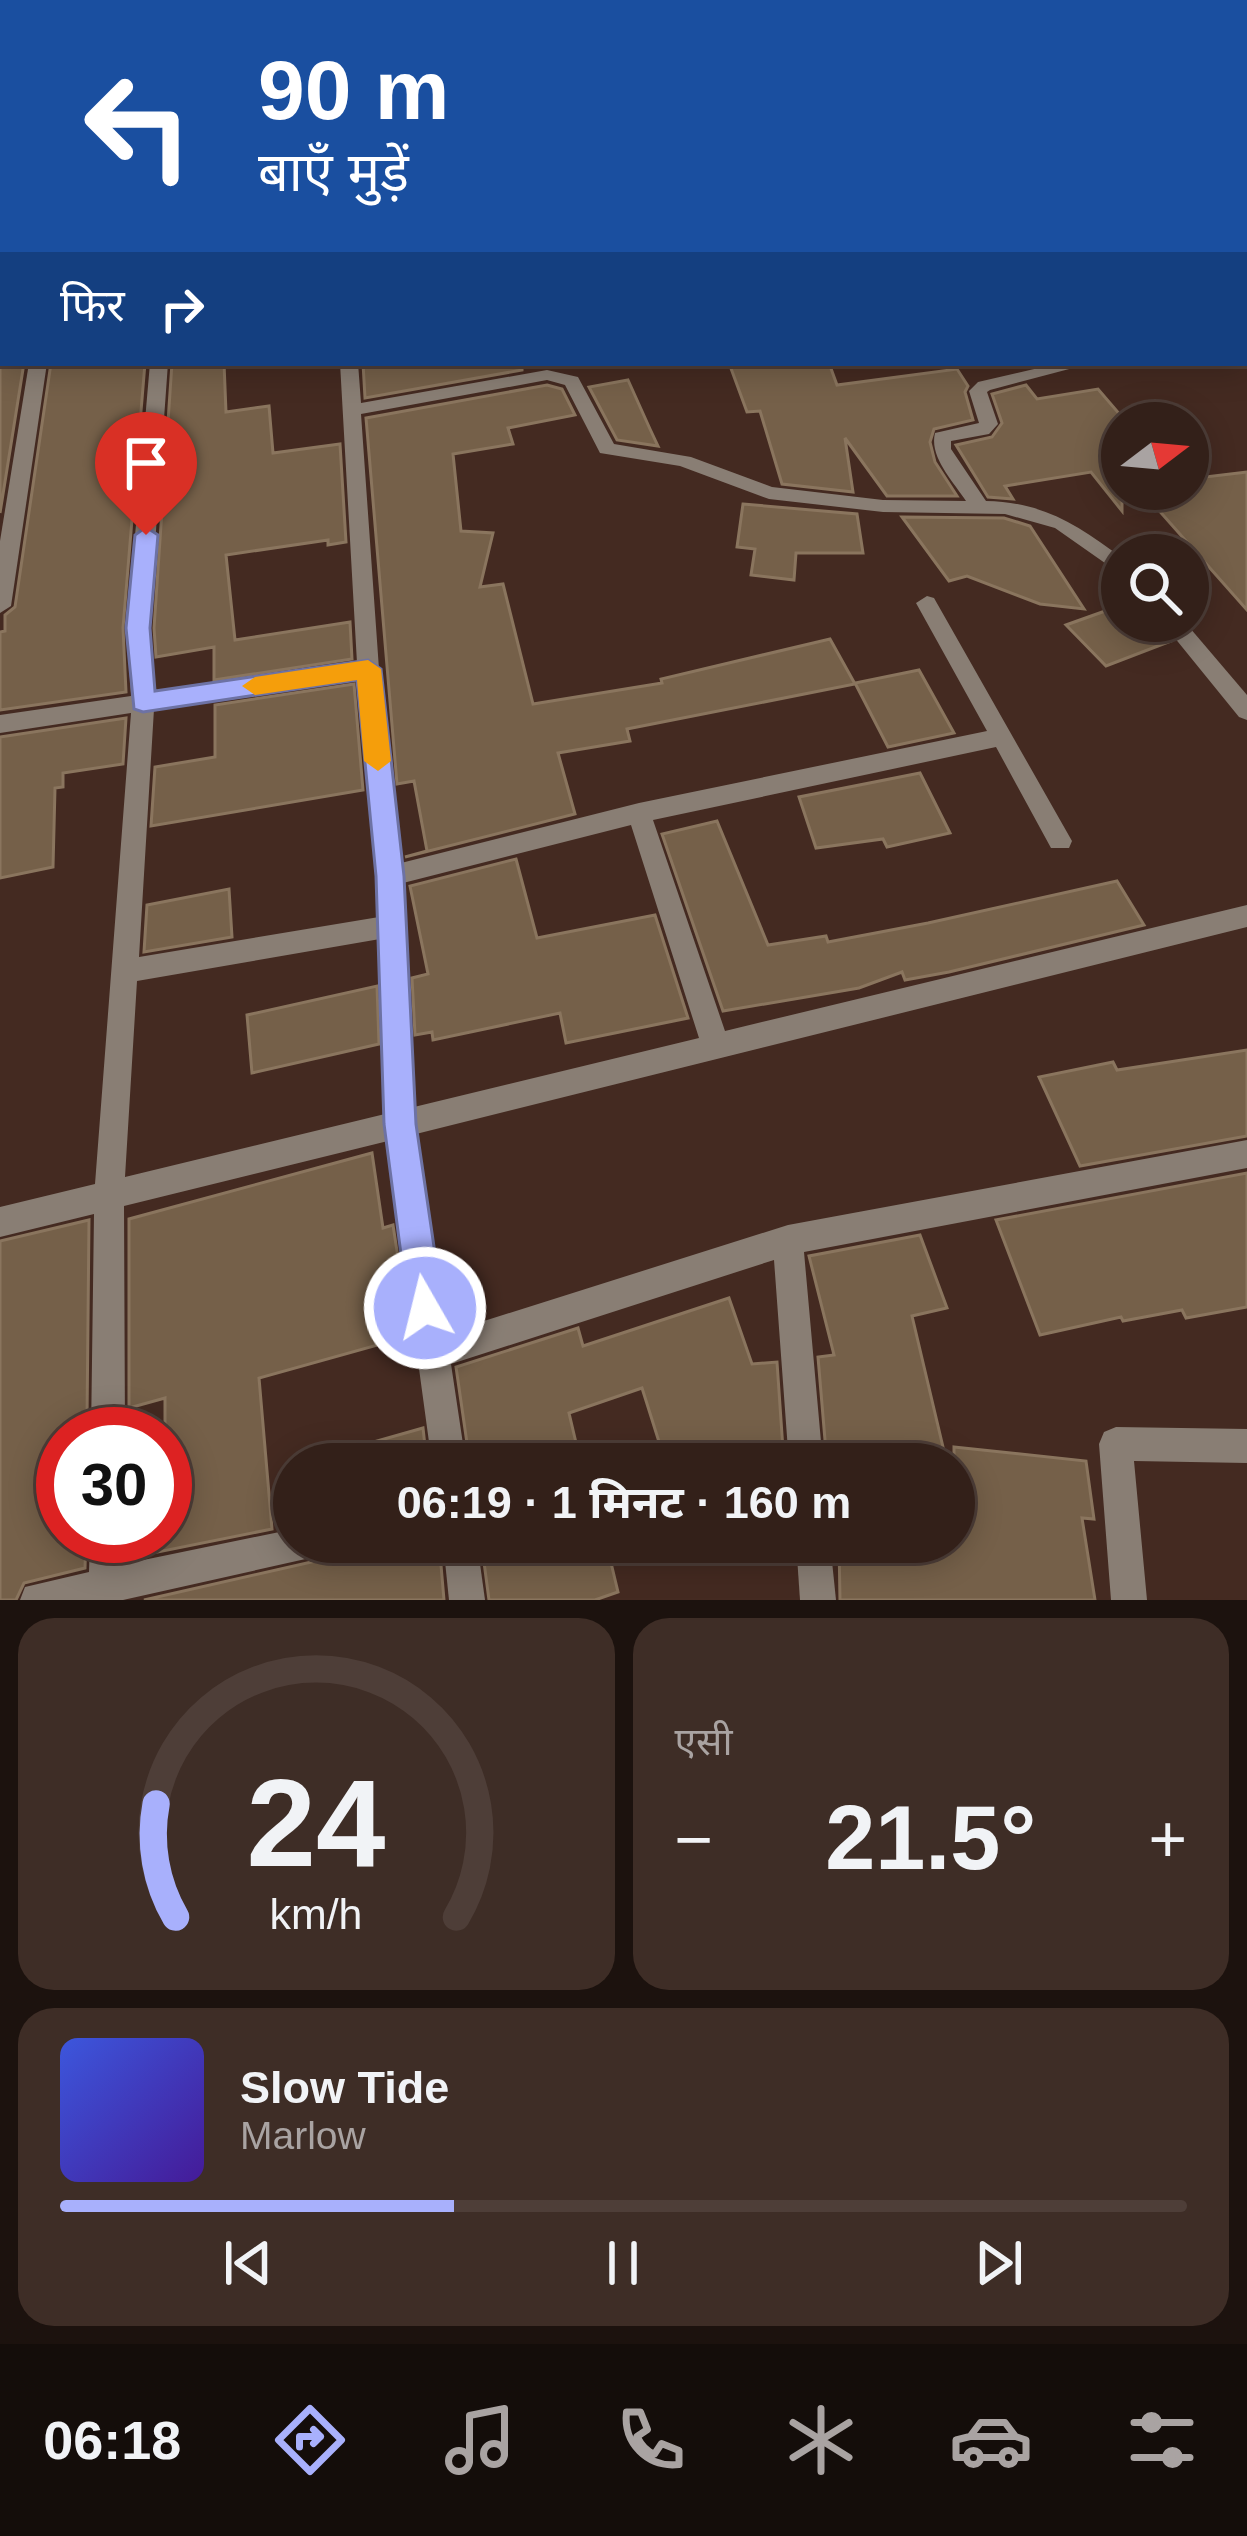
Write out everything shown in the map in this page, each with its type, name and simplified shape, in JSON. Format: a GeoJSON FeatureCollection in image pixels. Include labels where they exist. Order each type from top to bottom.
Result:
{"type":"FeatureCollection","features":[{"type":"Feature","properties":{"kind":"street"},"geometry":{"type":"LineString","coordinates":[[0,606],[38,366]]}},
{"type":"Feature","properties":{"kind":"street"},"geometry":{"type":"LineString","coordinates":[[107,1407],[110,1196],[143,702],[138,628],[159,366]]}},
{"type":"Feature","properties":{"kind":"street"},"geometry":{"type":"LineString","coordinates":[[350,366],[368,669],[390,876],[400,1124],[446,1443]]}},
{"type":"Feature","properties":{"kind":"street"},"geometry":{"type":"LineString","coordinates":[[984,366],[995,381]]}},
{"type":"Feature","properties":{"kind":"street"},"geometry":{"type":"LineString","coordinates":[[980,508],[942,448],[942,437],[982,430],[989,424],[978,391],[995,381],[1068,366]]}},
{"type":"Feature","properties":{"kind":"street"},"geometry":{"type":"LineString","coordinates":[[353,410],[545,369],[572,381],[607,449],[684,460],[769,493],[884,506],[1005,508],[1062,523],[1101,552]]}},
{"type":"Feature","properties":{"kind":"street"},"geometry":{"type":"LineString","coordinates":[[927,603],[1060,841]]}},
{"type":"Feature","properties":{"kind":"street"},"geometry":{"type":"LineString","coordinates":[[1193,642],[1239,689],[1247,711]]}},
{"type":"Feature","properties":{"kind":"street"},"geometry":{"type":"LineString","coordinates":[[0,724],[368,669]]}},
{"type":"Feature","properties":{"kind":"street"},"geometry":{"type":"LineString","coordinates":[[390,876],[639,813],[1002,736]]}},
{"type":"Feature","properties":{"kind":"street"},"geometry":{"type":"LineString","coordinates":[[639,813],[715,1044]]}},
{"type":"Feature","properties":{"kind":"street"},"geometry":{"type":"LineString","coordinates":[[0,1222],[1247,916]]}},
{"type":"Feature","properties":{"kind":"street"},"geometry":{"type":"LineString","coordinates":[[125,971],[391,926]]}},
{"type":"Feature","properties":{"kind":"street"},"geometry":{"type":"LineString","coordinates":[[432,1354],[788,1240],[1247,1154]]}},
{"type":"Feature","properties":{"kind":"street"},"geometry":{"type":"LineString","coordinates":[[788,1240],[804,1443]]}},
{"type":"Feature","properties":{"kind":"street"},"geometry":{"type":"LineString","coordinates":[[1129,1600],[1116,1444],[1247,1447]]}},
{"type":"Feature","properties":{"kind":"street"},"geometry":{"type":"LineString","coordinates":[[38,1600],[273,1551]]}},
{"type":"Feature","properties":{"kind":"street"},"geometry":{"type":"LineString","coordinates":[[106,1563],[106,1584]]}},
{"type":"Feature","properties":{"kind":"street"},"geometry":{"type":"LineString","coordinates":[[462,1563],[466,1600]]}},
{"type":"Feature","properties":{"kind":"street"},"geometry":{"type":"LineString","coordinates":[[815,1563],[818,1600]]}},
{"type":"Feature","properties":{"kind":"building"},"geometry":{"type":"Polygon","coordinates":[[[0,366],[24,366],[0,513],[0,366]]]}},
{"type":"Feature","properties":{"kind":"building"},"geometry":{"type":"Polygon","coordinates":[[[51,366],[145,366],[123,628],[126,692],[0,710],[0,632],[5,631],[5,615],[15,607],[51,366]]]}},
{"type":"Feature","properties":{"kind":"building"},"geometry":{"type":"Polygon","coordinates":[[[172,366],[224,366],[226,412],[269,406],[273,453],[340,444],[346,542],[328,545],[328,540],[226,555],[235,640],[350,622],[352,659],[214,680],[214,647],[156,657],[172,366]]]}},
{"type":"Feature","properties":{"kind":"building"},"geometry":{"type":"Polygon","coordinates":[[[363,366],[522,366],[522,370],[365,398],[363,366]]]}},
{"type":"Feature","properties":{"kind":"building"},"geometry":{"type":"Polygon","coordinates":[[[730,366],[830,366],[837,385],[957,369],[968,386],[965,392],[973,420],[934,429],[930,442],[935,462],[957,496],[887,496],[845,438],[853,492],[782,484],[760,411],[747,412],[730,366]]]}},
{"type":"Feature","properties":{"kind":"building"},"geometry":{"type":"Polygon","coordinates":[[[628,380],[658,446],[617,440],[589,387],[628,380]]]}},
{"type":"Feature","properties":{"kind":"building"},"geometry":{"type":"Polygon","coordinates":[[[547,385],[562,389],[575,415],[508,428],[513,444],[453,454],[461,531],[493,533],[480,587],[503,584],[533,704],[662,683],[661,679],[830,639],[855,684],[627,729],[630,741],[558,753],[575,814],[405,857],[427,851],[414,781],[397,784],[366,418],[547,385]]]}},
{"type":"Feature","properties":{"kind":"building"},"geometry":{"type":"Polygon","coordinates":[[[1026,385],[1037,399],[1098,389],[1109,402],[1101,402],[1101,485],[1091,472],[1005,486],[1013,499],[988,497],[956,445],[992,437],[1002,423],[992,394],[1026,385]]]}},
{"type":"Feature","properties":{"kind":"building"},"geometry":{"type":"Polygon","coordinates":[[[1247,472],[1247,610],[1209,567],[1209,534],[1180,534],[1159,510],[1209,510],[1209,477],[1247,472]]]}},
{"type":"Feature","properties":{"kind":"building"},"geometry":{"type":"Polygon","coordinates":[[[743,504],[857,514],[863,553],[796,553],[794,580],[751,575],[755,549],[737,547],[743,504]]]}},
{"type":"Feature","properties":{"kind":"building"},"geometry":{"type":"Polygon","coordinates":[[[902,517],[1004,518],[1030,526],[1084,609],[1040,604],[967,576],[949,581],[902,517]]]}},
{"type":"Feature","properties":{"kind":"building"},"geometry":{"type":"Polygon","coordinates":[[[1101,612],[1101,642],[1168,642],[1106,666],[1066,625],[1101,612]]]}},
{"type":"Feature","properties":{"kind":"building"},"geometry":{"type":"Polygon","coordinates":[[[919,670],[954,733],[888,747],[855,683],[919,670]]]}},
{"type":"Feature","properties":{"kind":"building"},"geometry":{"type":"Polygon","coordinates":[[[354,684],[363,790],[151,826],[155,767],[215,757],[215,705],[354,684]]]}},
{"type":"Feature","properties":{"kind":"building"},"geometry":{"type":"Polygon","coordinates":[[[126,718],[123,764],[63,773],[63,787],[55,788],[53,867],[0,878],[0,737],[126,718]]]}},
{"type":"Feature","properties":{"kind":"building"},"geometry":{"type":"Polygon","coordinates":[[[920,773],[950,833],[887,847],[883,839],[816,848],[799,797],[920,773]]]}},
{"type":"Feature","properties":{"kind":"building"},"geometry":{"type":"Polygon","coordinates":[[[717,821],[768,945],[826,936],[828,942],[1117,881],[1144,925],[949,972],[905,980],[902,972],[859,988],[723,1011],[662,834],[717,821]]]}},
{"type":"Feature","properties":{"kind":"building"},"geometry":{"type":"Polygon","coordinates":[[[516,859],[537,938],[655,915],[688,1018],[566,1043],[560,1013],[433,1040],[432,1032],[415,1035],[412,978],[428,974],[410,886],[516,859]]]}},
{"type":"Feature","properties":{"kind":"building"},"geometry":{"type":"Polygon","coordinates":[[[229,889],[232,937],[144,952],[147,905],[229,889]]]}},
{"type":"Feature","properties":{"kind":"building"},"geometry":{"type":"Polygon","coordinates":[[[377,986],[379,1044],[252,1073],[247,1015],[377,986]]]}},
{"type":"Feature","properties":{"kind":"building"},"geometry":{"type":"Polygon","coordinates":[[[1247,1050],[1247,1136],[1080,1166],[1039,1077],[1113,1062],[1117,1070],[1247,1050]]]}},
{"type":"Feature","properties":{"kind":"building"},"geometry":{"type":"Polygon","coordinates":[[[372,1153],[383,1228],[393,1225],[410,1336],[259,1378],[272,1529],[192,1545],[192,1407],[165,1407],[165,1398],[129,1407],[129,1219],[372,1153]]]}},
{"type":"Feature","properties":{"kind":"building"},"geometry":{"type":"Polygon","coordinates":[[[1247,1173],[1247,1307],[1186,1318],[1182,1310],[1123,1321],[1121,1317],[1040,1335],[996,1220],[1247,1173]]]}},
{"type":"Feature","properties":{"kind":"building"},"geometry":{"type":"Polygon","coordinates":[[[89,1220],[87,1407],[36,1407],[36,1563],[85,1563],[85,1568],[24,1583],[16,1600],[0,1600],[0,1241],[89,1220]]]}},
{"type":"Feature","properties":{"kind":"building"},"geometry":{"type":"Polygon","coordinates":[[[920,1235],[947,1308],[912,1316],[942,1443],[825,1443],[818,1357],[834,1355],[809,1256],[920,1235]]]}},
{"type":"Feature","properties":{"kind":"building"},"geometry":{"type":"Polygon","coordinates":[[[729,1298],[752,1364],[777,1362],[783,1443],[659,1443],[642,1388],[569,1413],[576,1443],[467,1443],[456,1367],[578,1328],[583,1346],[729,1298]]]}},
{"type":"Feature","properties":{"kind":"building"},"geometry":{"type":"Polygon","coordinates":[[[423,1428],[425,1443],[370,1443],[423,1428]]]}},
{"type":"Feature","properties":{"kind":"building"},"geometry":{"type":"Polygon","coordinates":[[[975,1449],[1086,1461],[1094,1519],[1082,1518],[1095,1600],[840,1600],[839,1563],[975,1563],[975,1449]]]}},
{"type":"Feature","properties":{"kind":"building"},"geometry":{"type":"Polygon","coordinates":[[[307,1563],[441,1563],[444,1600],[144,1600],[307,1563]]]}},
{"type":"Feature","properties":{"kind":"building"},"geometry":{"type":"Polygon","coordinates":[[[484,1563],[611,1563],[618,1592],[595,1600],[489,1600],[484,1563]]]}},
{"type":"Feature","properties":{"kind":"slow traffic"},"geometry":{"type":"LineString","coordinates":[[255,686],[368,669],[378,761]]}},
{"type":"Feature","properties":{"kind":"route"},"geometry":{"type":"LineString","coordinates":[[146,535],[138,628],[143,702],[368,669],[390,876],[400,1124],[425,1308]]}}]}
